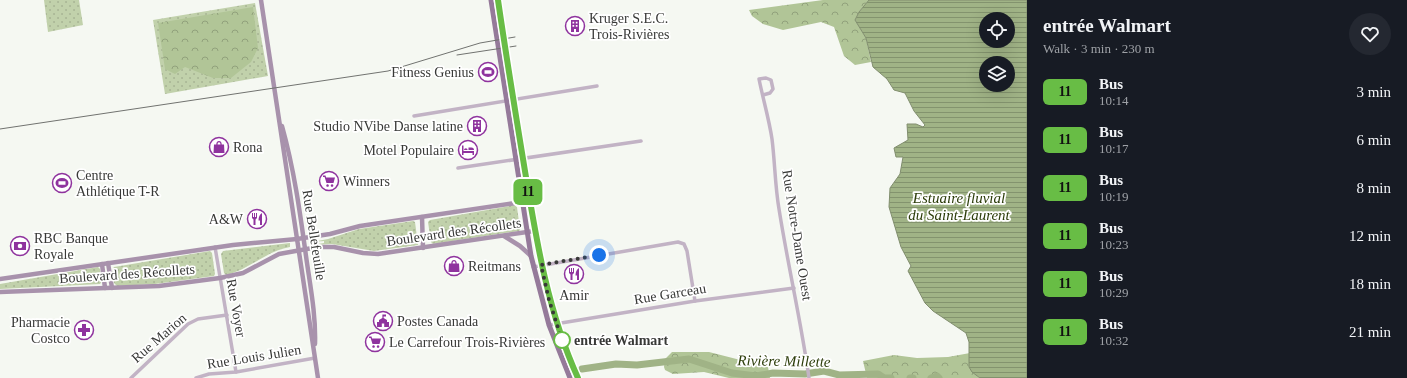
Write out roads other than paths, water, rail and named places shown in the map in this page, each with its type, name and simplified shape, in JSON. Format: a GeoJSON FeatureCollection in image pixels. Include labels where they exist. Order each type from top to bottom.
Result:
{"type":"FeatureCollection","features":[{"type":"Feature","properties":{"kind":"main road","name":"Rue Bellefeuille"},"geometry":{"type":"LineString","coordinates":[[261,0],[318,378]]}},
{"type":"Feature","properties":{"kind":"main road"},"geometry":{"type":"LineString","coordinates":[[491,0],[533,267],[549,325],[570,378]]}},
{"type":"Feature","properties":{"kind":"main road"},"geometry":{"type":"LineString","coordinates":[[498,0],[529,201],[541,265],[563,345],[578,378]]}},
{"type":"Feature","properties":{"kind":"main road","name":"Rue Bellefeuille"},"geometry":{"type":"LineString","coordinates":[[279,121],[282,126],[288,148],[304,238],[313,306],[315,356]]}},
{"type":"Feature","properties":{"kind":"main road","name":"Boulevard des Récollets"},"geometry":{"type":"LineString","coordinates":[[0,279],[215,247],[304,238],[355,227],[529,201]]}},
{"type":"Feature","properties":{"kind":"main road"},"geometry":{"type":"LineString","coordinates":[[422,217],[424,248]]}},
{"type":"Feature","properties":{"kind":"main road","name":"Boulevard des Récollets"},"geometry":{"type":"LineString","coordinates":[[0,292],[164,286],[244,273],[273,256],[305,249],[334,247],[375,254],[534,231]]}},
{"type":"Feature","properties":{"kind":"main road"},"geometry":{"type":"LineString","coordinates":[[504,236],[520,246],[531,256]]}},
{"type":"Feature","properties":{"kind":"main road"},"geometry":{"type":"LineString","coordinates":[[108,263],[112,288]]}},
{"type":"Feature","properties":{"kind":"main road"},"geometry":{"type":"LineString","coordinates":[[102,264],[105,288]]}},
{"type":"Feature","properties":{"kind":"street","name":"Rue Notre-Dame Ouest"},"geometry":{"type":"LineString","coordinates":[[762,95],[770,93],[773,89],[771,80],[766,78],[759,79],[762,95],[771,138],[779,209],[809,378]]}},
{"type":"Feature","properties":{"kind":"street"},"geometry":{"type":"LineString","coordinates":[[414,116],[513,98],[597,86]]}},
{"type":"Feature","properties":{"kind":"street"},"geometry":{"type":"LineString","coordinates":[[458,168],[523,160],[641,141]]}},
{"type":"Feature","properties":{"kind":"street"},"geometry":{"type":"LineString","coordinates":[[533,267],[678,242],[684,244],[687,251],[695,301]]}},
{"type":"Feature","properties":{"kind":"street","name":"Rue Voyer"},"geometry":{"type":"LineString","coordinates":[[215,247],[236,372]]}},
{"type":"Feature","properties":{"kind":"street","name":"Rue Garceau"},"geometry":{"type":"LineString","coordinates":[[549,325],[695,301],[794,288]]}},
{"type":"Feature","properties":{"kind":"street","name":"Rue Marion"},"geometry":{"type":"LineString","coordinates":[[131,378],[188,324],[198,319],[227,314]]}},
{"type":"Feature","properties":{"kind":"street","name":"Rue Louis Julien"},"geometry":{"type":"LineString","coordinates":[[196,378],[209,374],[236,372],[315,356]]}},
{"type":"Feature","properties":{"kind":"water","name":"Estuaire fluvial du Saint-Laurent"},"geometry":{"type":"Polygon","coordinates":[[[869,0],[1027,0],[1027,378],[980,378],[972,372],[969,367],[969,342],[966,333],[933,311],[925,303],[908,271],[911,266],[901,247],[889,207],[890,188],[900,174],[903,157],[896,157],[894,148],[908,140],[907,124],[916,124],[923,127],[925,125],[914,111],[905,93],[894,90],[887,79],[873,67],[866,38],[855,20],[859,12],[869,0]]]}},
{"type":"Feature","properties":{"kind":"waterway","name":"Rivière Millette"},"geometry":{"type":"LineString","coordinates":[[582,369],[616,364],[637,365],[689,359],[732,373],[756,376],[773,373],[805,374],[824,371],[839,375],[878,374],[884,378],[891,378]]}},
{"type":"Feature","properties":{"kind":"waterway","name":"Rivière Millette"},"geometry":{"type":"LineString","coordinates":[[931,378],[937,376],[939,378]]}},
{"type":"Feature","properties":{"kind":"railway"},"geometry":{"type":"LineString","coordinates":[[0,129],[388,71],[480,43],[515,37]]}},
{"type":"Feature","properties":{"kind":"railway"},"geometry":{"type":"LineString","coordinates":[[457,55],[516,46]]}},
{"type":"Feature","properties":{"kind":"place","name":"Kruger S.E.C. Trois-Rivières"},"geometry":{"type":"Point","coordinates":[575,26]}},
{"type":"Feature","properties":{"kind":"place","name":"Fitness Genius"},"geometry":{"type":"Point","coordinates":[488,72]}},
{"type":"Feature","properties":{"kind":"place","name":"Studio NVibe Danse latine"},"geometry":{"type":"Point","coordinates":[477,126]}},
{"type":"Feature","properties":{"kind":"place","name":"Rona"},"geometry":{"type":"Point","coordinates":[219,147]}},
{"type":"Feature","properties":{"kind":"place","name":"Motel Populaire"},"geometry":{"type":"Point","coordinates":[468,150]}},
{"type":"Feature","properties":{"kind":"place","name":"Winners"},"geometry":{"type":"Point","coordinates":[329,181]}},
{"type":"Feature","properties":{"kind":"place","name":"Centre Athlétique T-R"},"geometry":{"type":"Point","coordinates":[62,183]}},
{"type":"Feature","properties":{"kind":"place","name":"A&W"},"geometry":{"type":"Point","coordinates":[257,219]}},
{"type":"Feature","properties":{"kind":"place","name":"RBC Banque Royale"},"geometry":{"type":"Point","coordinates":[20,246]}},
{"type":"Feature","properties":{"kind":"place","name":"Reitmans"},"geometry":{"type":"Point","coordinates":[454,266]}},
{"type":"Feature","properties":{"kind":"place","name":"Amir"},"geometry":{"type":"Point","coordinates":[574,274]}},
{"type":"Feature","properties":{"kind":"place","name":"Postes Canada"},"geometry":{"type":"Point","coordinates":[383,321]}},
{"type":"Feature","properties":{"kind":"place","name":"Pharmacie Costco"},"geometry":{"type":"Point","coordinates":[84,330]}},
{"type":"Feature","properties":{"kind":"place","name":"entrée Walmart"},"geometry":{"type":"Point","coordinates":[562,340]}},
{"type":"Feature","properties":{"kind":"place","name":"Le Carrefour Trois-Rivières"},"geometry":{"type":"Point","coordinates":[375,342]}}]}
